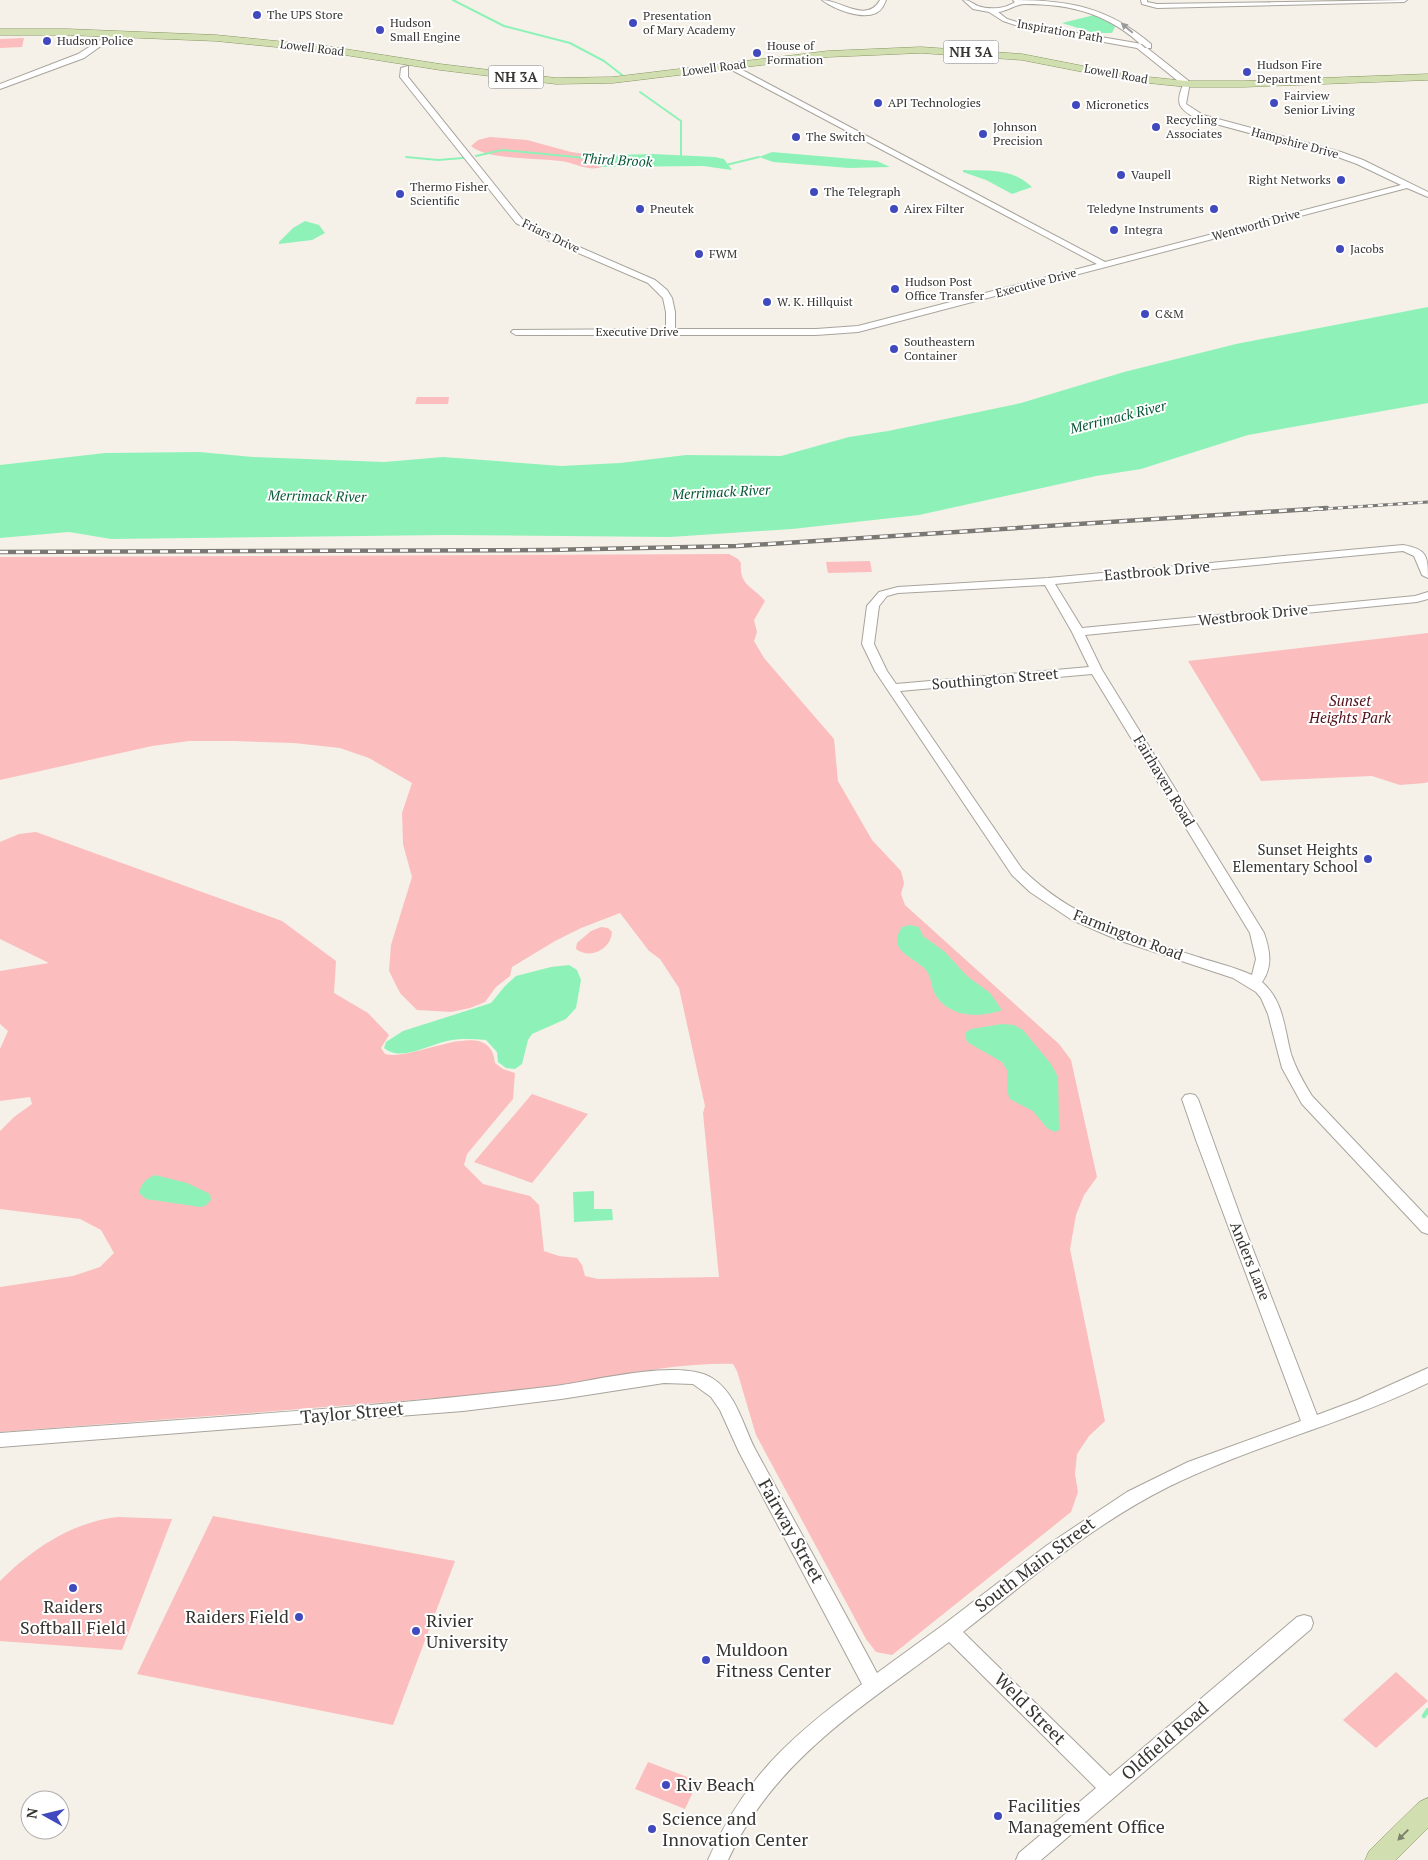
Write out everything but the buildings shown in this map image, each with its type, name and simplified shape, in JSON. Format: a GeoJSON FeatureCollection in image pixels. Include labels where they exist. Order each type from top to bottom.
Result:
{"type":"FeatureCollection","features":[{"type":"Feature","properties":{"kind":"main road","name":"Lowell Road"},"geometry":{"type":"LineString","coordinates":[[0,32],[112,33],[224,39],[326,49],[518,78],[571,81],[628,78],[774,60],[878,51],[969,52],[1022,57],[1129,78],[1187,84],[1249,84],[1428,77]]}},
{"type":"Feature","properties":{"kind":"main road"},"geometry":{"type":"LineString","coordinates":[[754,79],[753,69],[774,60]]}},
{"type":"Feature","properties":{"kind":"main road"},"geometry":{"type":"LineString","coordinates":[[1378,1860],[1428,1810]]}},
{"type":"Feature","properties":{"kind":"street"},"geometry":{"type":"LineString","coordinates":[[825,0],[848,11],[859,13],[876,9],[881,6],[883,0]]}},
{"type":"Feature","properties":{"kind":"street"},"geometry":{"type":"LineString","coordinates":[[960,0],[966,0]]}},
{"type":"Feature","properties":{"kind":"street","name":"Inspiration Path"},"geometry":{"type":"LineString","coordinates":[[966,0],[973,7],[991,10],[994,14],[1005,20],[1023,26],[1133,44]]}},
{"type":"Feature","properties":{"kind":"street"},"geometry":{"type":"LineString","coordinates":[[1144,0],[1144,3],[1150,5],[1170,6],[1226,2],[1404,0]]}},
{"type":"Feature","properties":{"kind":"street"},"geometry":{"type":"LineString","coordinates":[[1163,0],[1170,6]]}},
{"type":"Feature","properties":{"kind":"street"},"geometry":{"type":"LineString","coordinates":[[991,10],[1016,6],[1017,1],[1072,6],[1096,12],[1122,23],[1162,60],[1185,77],[1188,80],[1187,84]]}},
{"type":"Feature","properties":{"kind":"street"},"geometry":{"type":"LineString","coordinates":[[0,87],[81,56],[112,33]]}},
{"type":"Feature","properties":{"kind":"street"},"geometry":{"type":"LineString","coordinates":[[1133,44],[1145,43]]}},
{"type":"Feature","properties":{"kind":"street"},"geometry":{"type":"LineString","coordinates":[[1133,44],[1147,50],[1187,84]]}},
{"type":"Feature","properties":{"kind":"street","name":"Friars Drive"},"geometry":{"type":"LineString","coordinates":[[398,60],[405,68],[404,77],[519,221],[551,238],[642,276],[656,284],[666,293],[670,303],[670,332]]}},
{"type":"Feature","properties":{"kind":"street"},"geometry":{"type":"LineString","coordinates":[[405,68],[418,64]]}},
{"type":"Feature","properties":{"kind":"street","name":"Executive Drive"},"geometry":{"type":"LineString","coordinates":[[731,66],[1105,265]]}},
{"type":"Feature","properties":{"kind":"street","name":"Hampshire Drive"},"geometry":{"type":"LineString","coordinates":[[1187,84],[1181,99],[1182,104],[1186,109],[1200,117],[1338,154],[1365,164],[1406,186],[1428,195]]}},
{"type":"Feature","properties":{"kind":"street","name":"Wentworth Drive"},"geometry":{"type":"LineString","coordinates":[[1105,265],[1406,186]]}},
{"type":"Feature","properties":{"kind":"street","name":"Executive Drive"},"geometry":{"type":"LineString","coordinates":[[516,332],[816,332],[850,330],[1105,265]]}},
{"type":"Feature","properties":{"kind":"street","name":"Eastbrook Drive"},"geometry":{"type":"LineString","coordinates":[[898,590],[1048,580],[1403,548],[1416,550],[1421,555],[1428,575]]}},
{"type":"Feature","properties":{"kind":"street","name":"Fairhaven Road"},"geometry":{"type":"LineString","coordinates":[[1048,580],[1078,632],[1096,670],[1257,933],[1263,952],[1263,960],[1260,975],[1254,983]]}},
{"type":"Feature","properties":{"kind":"street","name":"Farmington Road"},"geometry":{"type":"LineString","coordinates":[[898,590],[883,594],[875,602],[868,644],[881,671],[1017,872],[1044,898],[1064,910],[1118,934],[1235,974],[1254,983],[1269,1000],[1287,1063],[1298,1088],[1372,1171],[1428,1228]]}},
{"type":"Feature","properties":{"kind":"street","name":"Westbrook Drive"},"geometry":{"type":"LineString","coordinates":[[1078,632],[1417,598],[1428,595]]}},
{"type":"Feature","properties":{"kind":"street","name":"Southington Street"},"geometry":{"type":"LineString","coordinates":[[893,688],[1096,670]]}},
{"type":"Feature","properties":{"kind":"street","name":"Anders Lane"},"geometry":{"type":"LineString","coordinates":[[1190,1099],[1213,1167],[1274,1320],[1311,1423]]}},
{"type":"Feature","properties":{"kind":"street","name":"Taylor Street"},"geometry":{"type":"LineString","coordinates":[[0,1440],[472,1403],[561,1392],[664,1376],[687,1375],[702,1380]]}},
{"type":"Feature","properties":{"kind":"street","name":"South Main Street"},"geometry":{"type":"LineString","coordinates":[[718,1860],[729,1836],[749,1803],[786,1758],[874,1687],[1051,1550],[1105,1512],[1162,1482],[1199,1466],[1394,1392],[1428,1375]]}},
{"type":"Feature","properties":{"kind":"street","name":"Fairway Street"},"geometry":{"type":"LineString","coordinates":[[702,1380],[717,1392],[723,1400],[746,1449],[874,1687]]}},
{"type":"Feature","properties":{"kind":"street","name":"Oldfield Road"},"geometry":{"type":"LineString","coordinates":[[1026,1860],[1304,1623]]}},
{"type":"Feature","properties":{"kind":"street","name":"Weld Street"},"geometry":{"type":"LineString","coordinates":[[950,1630],[1110,1789]]}},
{"type":"Feature","properties":{"kind":"green space"},"geometry":{"type":"Polygon","coordinates":[[[24,38],[22,47],[0,48],[0,39],[24,38]]]}},
{"type":"Feature","properties":{"kind":"green space"},"geometry":{"type":"Polygon","coordinates":[[[490,137],[527,140],[571,152],[605,157],[601,167],[586,168],[560,161],[488,154],[478,151],[471,146],[478,140],[490,137]]]}},
{"type":"Feature","properties":{"kind":"green space"},"geometry":{"type":"Polygon","coordinates":[[[417,397],[449,397],[448,404],[415,404],[417,397]]]}},
{"type":"Feature","properties":{"kind":"green space"},"geometry":{"type":"Polygon","coordinates":[[[729,554],[738,559],[741,563],[742,577],[765,601],[754,620],[757,632],[754,641],[764,658],[834,739],[838,781],[872,840],[901,871],[904,883],[901,894],[905,905],[1059,1044],[1071,1060],[1097,1177],[1084,1195],[1076,1215],[1070,1249],[1105,1421],[1089,1436],[1077,1454],[1075,1474],[1078,1492],[1071,1512],[892,1655],[876,1652],[866,1639],[756,1435],[737,1371],[733,1364],[679,1366],[520,1391],[0,1432],[0,1287],[73,1276],[100,1267],[114,1253],[101,1230],[80,1219],[0,1209],[0,1131],[14,1117],[32,1104],[30,1097],[0,1101],[0,1049],[8,1031],[0,1024],[0,971],[49,963],[0,939],[0,842],[19,834],[36,832],[282,921],[336,961],[334,993],[368,1013],[389,1035],[381,1048],[385,1054],[398,1055],[466,1040],[480,1042],[490,1049],[495,1063],[503,1069],[515,1073],[513,1099],[467,1154],[464,1165],[483,1184],[530,1196],[539,1205],[544,1251],[559,1256],[577,1258],[582,1265],[585,1276],[598,1279],[719,1277],[703,1113],[705,1106],[679,988],[660,959],[649,951],[620,913],[581,928],[555,941],[512,967],[510,976],[496,987],[485,1002],[470,1008],[451,1012],[417,1010],[400,993],[389,971],[391,945],[412,877],[403,844],[402,813],[412,783],[369,758],[340,748],[294,743],[189,741],[152,746],[0,780],[0,557],[729,554]]]}},
{"type":"Feature","properties":{"kind":"green space"},"geometry":{"type":"Polygon","coordinates":[[[870,561],[872,572],[828,573],[826,562],[870,561]]]}},
{"type":"Feature","properties":{"kind":"green space","name":"Sunset Heights Park"},"geometry":{"type":"Polygon","coordinates":[[[1428,633],[1428,782],[1425,783],[1400,785],[1372,776],[1261,781],[1188,661],[1428,633]]]}},
{"type":"Feature","properties":{"kind":"green space"},"geometry":{"type":"Polygon","coordinates":[[[601,927],[608,928],[612,932],[611,938],[604,948],[593,953],[582,952],[576,949],[577,943],[591,931],[601,927]]]}},
{"type":"Feature","properties":{"kind":"green space"},"geometry":{"type":"Polygon","coordinates":[[[532,1094],[588,1114],[532,1183],[474,1162],[532,1094]]]}},
{"type":"Feature","properties":{"kind":"green space","name":"Raiders Field"},"geometry":{"type":"Polygon","coordinates":[[[213,1516],[455,1561],[393,1725],[137,1674],[213,1516]]]}},
{"type":"Feature","properties":{"kind":"green space","name":"Raiders Softball Field"},"geometry":{"type":"Polygon","coordinates":[[[118,1517],[172,1519],[122,1650],[0,1641],[0,1581],[25,1558],[54,1539],[85,1525],[118,1517]]]}},
{"type":"Feature","properties":{"kind":"green space"},"geometry":{"type":"Polygon","coordinates":[[[1396,1672],[1428,1701],[1376,1748],[1343,1720],[1396,1672]]]}},
{"type":"Feature","properties":{"kind":"green space","name":"Riv Beach"},"geometry":{"type":"Polygon","coordinates":[[[648,1762],[698,1781],[685,1809],[635,1789],[648,1762]]]}},
{"type":"Feature","properties":{"kind":"water"},"geometry":{"type":"Polygon","coordinates":[[[1094,15],[1112,22],[1115,27],[1112,33],[1094,33],[1062,23],[1094,15]]]}},
{"type":"Feature","properties":{"kind":"water"},"geometry":{"type":"Polygon","coordinates":[[[772,152],[877,161],[890,167],[849,168],[773,162],[759,157],[772,152]]]}},
{"type":"Feature","properties":{"kind":"water"},"geometry":{"type":"Polygon","coordinates":[[[653,154],[715,157],[724,159],[732,170],[703,166],[601,167],[605,157],[653,154]]]}},
{"type":"Feature","properties":{"kind":"water"},"geometry":{"type":"Polygon","coordinates":[[[963,170],[1000,172],[1017,176],[1032,187],[1012,194],[986,180],[963,172],[963,170]]]}},
{"type":"Feature","properties":{"kind":"water"},"geometry":{"type":"Polygon","coordinates":[[[305,221],[319,225],[325,233],[312,240],[279,244],[293,228],[305,221]]]}},
{"type":"Feature","properties":{"kind":"water","name":"Merrimack River"},"geometry":{"type":"Polygon","coordinates":[[[1428,307],[1428,403],[1248,435],[1141,469],[1096,476],[919,515],[792,529],[670,537],[447,535],[111,539],[69,532],[0,538],[0,465],[105,453],[199,452],[253,457],[384,462],[443,457],[561,466],[620,463],[686,455],[781,456],[849,437],[888,431],[1021,403],[1124,372],[1236,344],[1428,307]]]}},
{"type":"Feature","properties":{"kind":"water"},"geometry":{"type":"Polygon","coordinates":[[[910,925],[919,927],[923,936],[945,952],[967,976],[990,993],[1002,1010],[974,1015],[964,1014],[946,1007],[934,992],[926,970],[899,948],[897,942],[898,935],[902,927],[910,925]]]}},
{"type":"Feature","properties":{"kind":"water"},"geometry":{"type":"Polygon","coordinates":[[[569,965],[577,970],[581,980],[576,1008],[566,1019],[532,1034],[528,1040],[522,1064],[515,1069],[506,1068],[498,1062],[497,1052],[486,1040],[452,1040],[406,1053],[391,1052],[384,1048],[386,1042],[403,1031],[491,1003],[516,976],[551,967],[569,965]]]}},
{"type":"Feature","properties":{"kind":"water"},"geometry":{"type":"Polygon","coordinates":[[[1002,1024],[1014,1025],[1023,1030],[1051,1064],[1058,1077],[1059,1130],[1055,1132],[1047,1128],[1033,1111],[1010,1099],[1007,1091],[1007,1070],[1002,1062],[967,1042],[965,1033],[971,1029],[1002,1024]]]}},
{"type":"Feature","properties":{"kind":"water"},"geometry":{"type":"Polygon","coordinates":[[[155,1175],[187,1183],[210,1194],[211,1200],[205,1206],[200,1207],[146,1199],[139,1193],[140,1189],[145,1181],[155,1175]]]}},
{"type":"Feature","properties":{"kind":"water"},"geometry":{"type":"Polygon","coordinates":[[[594,1191],[594,1209],[612,1209],[613,1220],[574,1222],[573,1192],[594,1191]]]}},
{"type":"Feature","properties":{"kind":"waterway","name":"Third Brook"},"geometry":{"type":"LineString","coordinates":[[453,0],[504,26],[570,43],[604,61],[622,75]]}},
{"type":"Feature","properties":{"kind":"waterway","name":"Third Brook"},"geometry":{"type":"LineString","coordinates":[[640,92],[681,121],[681,155]]}},
{"type":"Feature","properties":{"kind":"waterway","name":"Third Brook"},"geometry":{"type":"LineString","coordinates":[[476,156],[502,150],[607,160]]}},
{"type":"Feature","properties":{"kind":"waterway","name":"Third Brook"},"geometry":{"type":"LineString","coordinates":[[406,157],[438,160],[463,158]]}},
{"type":"Feature","properties":{"kind":"waterway","name":"Third Brook"},"geometry":{"type":"LineString","coordinates":[[726,165],[759,157]]}},
{"type":"Feature","properties":{"kind":"waterway"},"geometry":{"type":"LineString","coordinates":[[1424,1716],[1428,1710]]}},
{"type":"Feature","properties":{"kind":"railway"},"geometry":{"type":"LineString","coordinates":[[1308,510],[1428,502]]}},
{"type":"Feature","properties":{"kind":"railway"},"geometry":{"type":"LineString","coordinates":[[0,552],[547,550],[737,546],[1327,508]]}},
{"type":"Feature","properties":{"kind":"place","name":"The UPS Store"},"geometry":{"type":"Point","coordinates":[257,15]}},
{"type":"Feature","properties":{"kind":"place","name":"Presentation of Mary Academy"},"geometry":{"type":"Point","coordinates":[633,23]}},
{"type":"Feature","properties":{"kind":"place","name":"Hudson Small Engine"},"geometry":{"type":"Point","coordinates":[380,30]}},
{"type":"Feature","properties":{"kind":"place","name":"Hudson Police"},"geometry":{"type":"Point","coordinates":[47,41]}},
{"type":"Feature","properties":{"kind":"place","name":"House of Formation"},"geometry":{"type":"Point","coordinates":[757,53]}},
{"type":"Feature","properties":{"kind":"place","name":"Hudson Fire Department"},"geometry":{"type":"Point","coordinates":[1247,72]}},
{"type":"Feature","properties":{"kind":"place","name":"API Technologies"},"geometry":{"type":"Point","coordinates":[878,103]}},
{"type":"Feature","properties":{"kind":"place","name":"Fairview Senior Living"},"geometry":{"type":"Point","coordinates":[1274,103]}},
{"type":"Feature","properties":{"kind":"place","name":"Micronetics"},"geometry":{"type":"Point","coordinates":[1076,105]}},
{"type":"Feature","properties":{"kind":"place","name":"Recycling Associates"},"geometry":{"type":"Point","coordinates":[1156,127]}},
{"type":"Feature","properties":{"kind":"place","name":"Johnson Precision"},"geometry":{"type":"Point","coordinates":[983,134]}},
{"type":"Feature","properties":{"kind":"place","name":"The Switch"},"geometry":{"type":"Point","coordinates":[796,137]}},
{"type":"Feature","properties":{"kind":"place","name":"Vaupell"},"geometry":{"type":"Point","coordinates":[1121,175]}},
{"type":"Feature","properties":{"kind":"place","name":"Right Networks"},"geometry":{"type":"Point","coordinates":[1341,180]}},
{"type":"Feature","properties":{"kind":"place","name":"The Telegraph"},"geometry":{"type":"Point","coordinates":[814,192]}},
{"type":"Feature","properties":{"kind":"place","name":"Thermo Fisher Scientific"},"geometry":{"type":"Point","coordinates":[400,194]}},
{"type":"Feature","properties":{"kind":"place","name":"Pneutek"},"geometry":{"type":"Point","coordinates":[640,209]}},
{"type":"Feature","properties":{"kind":"place","name":"Airex Filter"},"geometry":{"type":"Point","coordinates":[894,209]}},
{"type":"Feature","properties":{"kind":"place","name":"Teledyne Instruments"},"geometry":{"type":"Point","coordinates":[1214,209]}},
{"type":"Feature","properties":{"kind":"place","name":"Integra"},"geometry":{"type":"Point","coordinates":[1114,230]}},
{"type":"Feature","properties":{"kind":"place","name":"Jacobs"},"geometry":{"type":"Point","coordinates":[1340,249]}},
{"type":"Feature","properties":{"kind":"place","name":"FWM"},"geometry":{"type":"Point","coordinates":[699,254]}},
{"type":"Feature","properties":{"kind":"place","name":"Hudson Post Office Transfer"},"geometry":{"type":"Point","coordinates":[895,289]}},
{"type":"Feature","properties":{"kind":"place","name":"W. K. Hillquist"},"geometry":{"type":"Point","coordinates":[767,302]}},
{"type":"Feature","properties":{"kind":"place","name":"C&M"},"geometry":{"type":"Point","coordinates":[1145,314]}},
{"type":"Feature","properties":{"kind":"place","name":"Southeastern Container"},"geometry":{"type":"Point","coordinates":[894,349]}},
{"type":"Feature","properties":{"kind":"place","name":"Sunset Heights Elementary School"},"geometry":{"type":"Point","coordinates":[1368,859]}},
{"type":"Feature","properties":{"kind":"place","name":"Raiders Softball Field"},"geometry":{"type":"Point","coordinates":[73,1588]}},
{"type":"Feature","properties":{"kind":"place","name":"Raiders Field"},"geometry":{"type":"Point","coordinates":[299,1617]}},
{"type":"Feature","properties":{"kind":"place","name":"Rivier University"},"geometry":{"type":"Point","coordinates":[416,1631]}},
{"type":"Feature","properties":{"kind":"place","name":"Muldoon Fitness Center"},"geometry":{"type":"Point","coordinates":[706,1660]}},
{"type":"Feature","properties":{"kind":"place","name":"Riv Beach"},"geometry":{"type":"Point","coordinates":[666,1785]}},
{"type":"Feature","properties":{"kind":"place","name":"Facilities Management Office"},"geometry":{"type":"Point","coordinates":[998,1816]}},
{"type":"Feature","properties":{"kind":"place","name":"Science and Innovation Center"},"geometry":{"type":"Point","coordinates":[652,1829]}}]}
